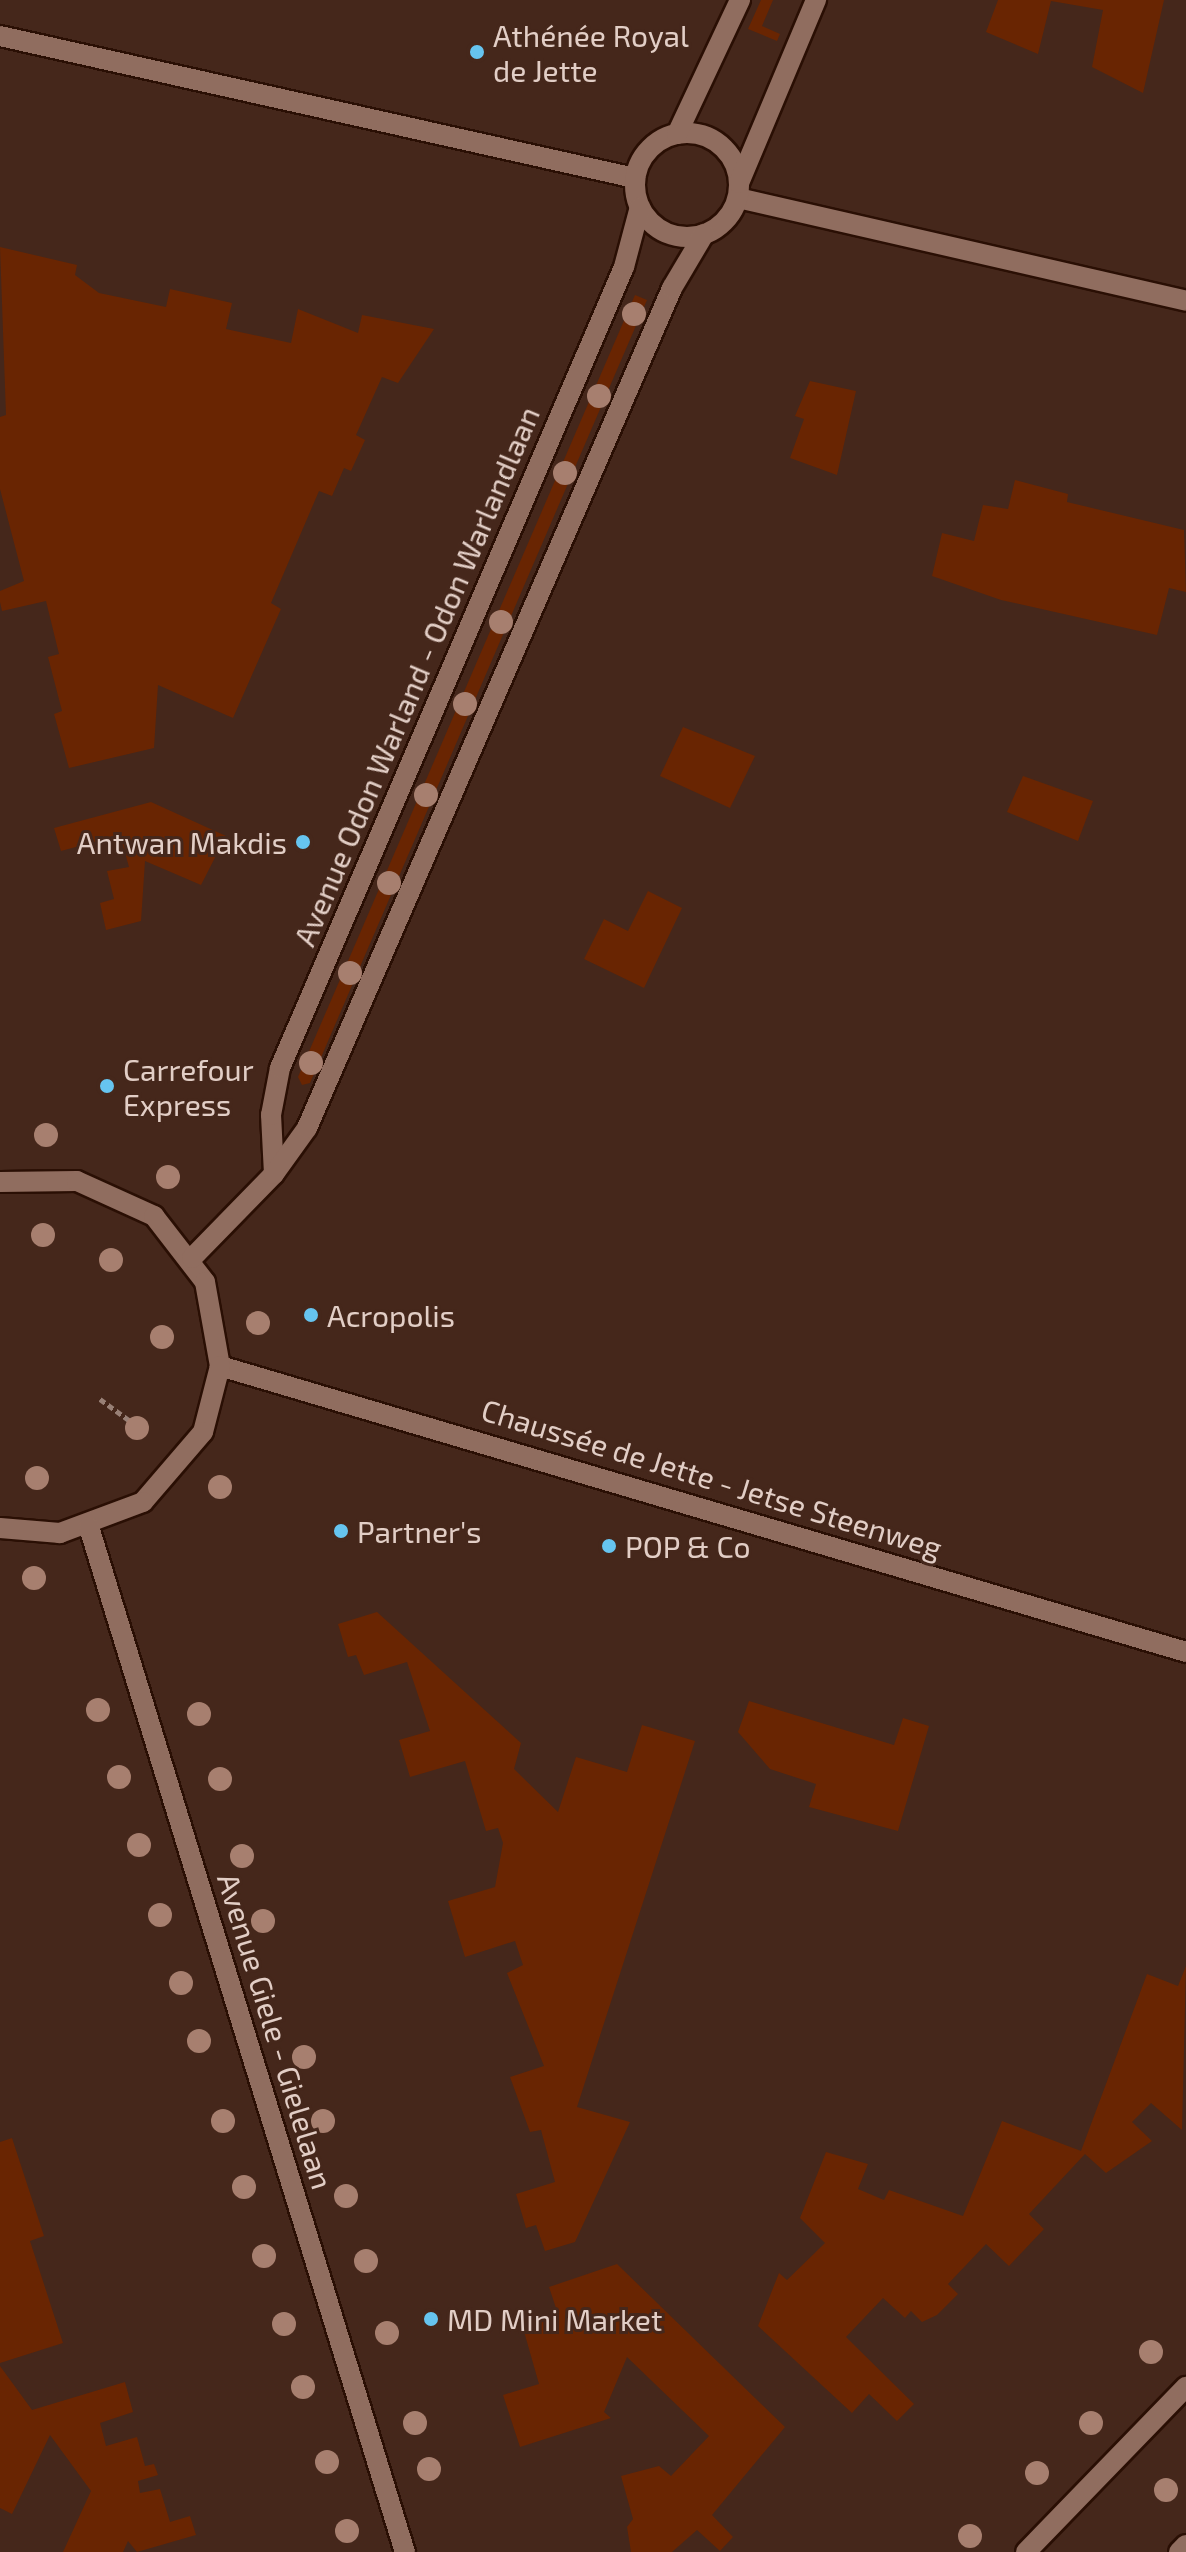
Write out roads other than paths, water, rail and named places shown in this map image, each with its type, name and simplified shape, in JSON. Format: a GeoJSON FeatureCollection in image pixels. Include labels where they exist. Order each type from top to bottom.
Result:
{"type":"FeatureCollection","features":[{"type":"Feature","properties":{"kind":"street"},"geometry":{"type":"LineString","coordinates":[[740,0],[677,134],[649,150],[635,178],[640,207],[666,233],[704,234],[720,227],[739,191],[816,0]]}},
{"type":"Feature","properties":{"kind":"street"},"geometry":{"type":"LineString","coordinates":[[0,36],[635,178]]}},
{"type":"Feature","properties":{"kind":"street"},"geometry":{"type":"LineString","coordinates":[[677,134],[713,139],[727,151],[739,191]]}},
{"type":"Feature","properties":{"kind":"street"},"geometry":{"type":"LineString","coordinates":[[739,191],[1186,301]]}},
{"type":"Feature","properties":{"kind":"street","name":"Avenue Odon Warland - Odon Warlandlaan"},"geometry":{"type":"LineString","coordinates":[[274,1174],[271,1115],[280,1068],[624,267],[640,207]]}},
{"type":"Feature","properties":{"kind":"street"},"geometry":{"type":"LineString","coordinates":[[192,1258],[274,1174],[307,1128],[672,288],[704,234]]}},
{"type":"Feature","properties":{"kind":"street"},"geometry":{"type":"LineString","coordinates":[[0,1182],[49,1177],[104,1188],[154,1216],[192,1258],[215,1309],[220,1366],[215,1400],[185,1461],[143,1502],[89,1527],[31,1534],[0,1528]]}},
{"type":"Feature","properties":{"kind":"street","name":"Chaussée de Jette - Jetse Steenweg"},"geometry":{"type":"LineString","coordinates":[[220,1366],[1186,1652]]}},
{"type":"Feature","properties":{"kind":"street","name":"Avenue Giele - Gielelaan"},"geometry":{"type":"LineString","coordinates":[[89,1527],[405,2552]]}},
{"type":"Feature","properties":{"kind":"street"},"geometry":{"type":"LineString","coordinates":[[1026,2552],[1186,2387]]}},
{"type":"Feature","properties":{"kind":"street"},"geometry":{"type":"LineString","coordinates":[[1179,2552],[1186,2545]]}},
{"type":"Feature","properties":{"kind":"place","name":"Athénée Royal de Jette"},"geometry":{"type":"Point","coordinates":[477,52]}},
{"type":"Feature","properties":{"kind":"place","name":"Antwan Makdis"},"geometry":{"type":"Point","coordinates":[303,842]}},
{"type":"Feature","properties":{"kind":"place","name":"Carrefour Express"},"geometry":{"type":"Point","coordinates":[107,1086]}},
{"type":"Feature","properties":{"kind":"place","name":"Acropolis"},"geometry":{"type":"Point","coordinates":[311,1315]}},
{"type":"Feature","properties":{"kind":"place","name":"Partner's"},"geometry":{"type":"Point","coordinates":[341,1531]}},
{"type":"Feature","properties":{"kind":"place","name":"POP & Co"},"geometry":{"type":"Point","coordinates":[609,1546]}},
{"type":"Feature","properties":{"kind":"place","name":"MD Mini Market"},"geometry":{"type":"Point","coordinates":[431,2319]}}]}
